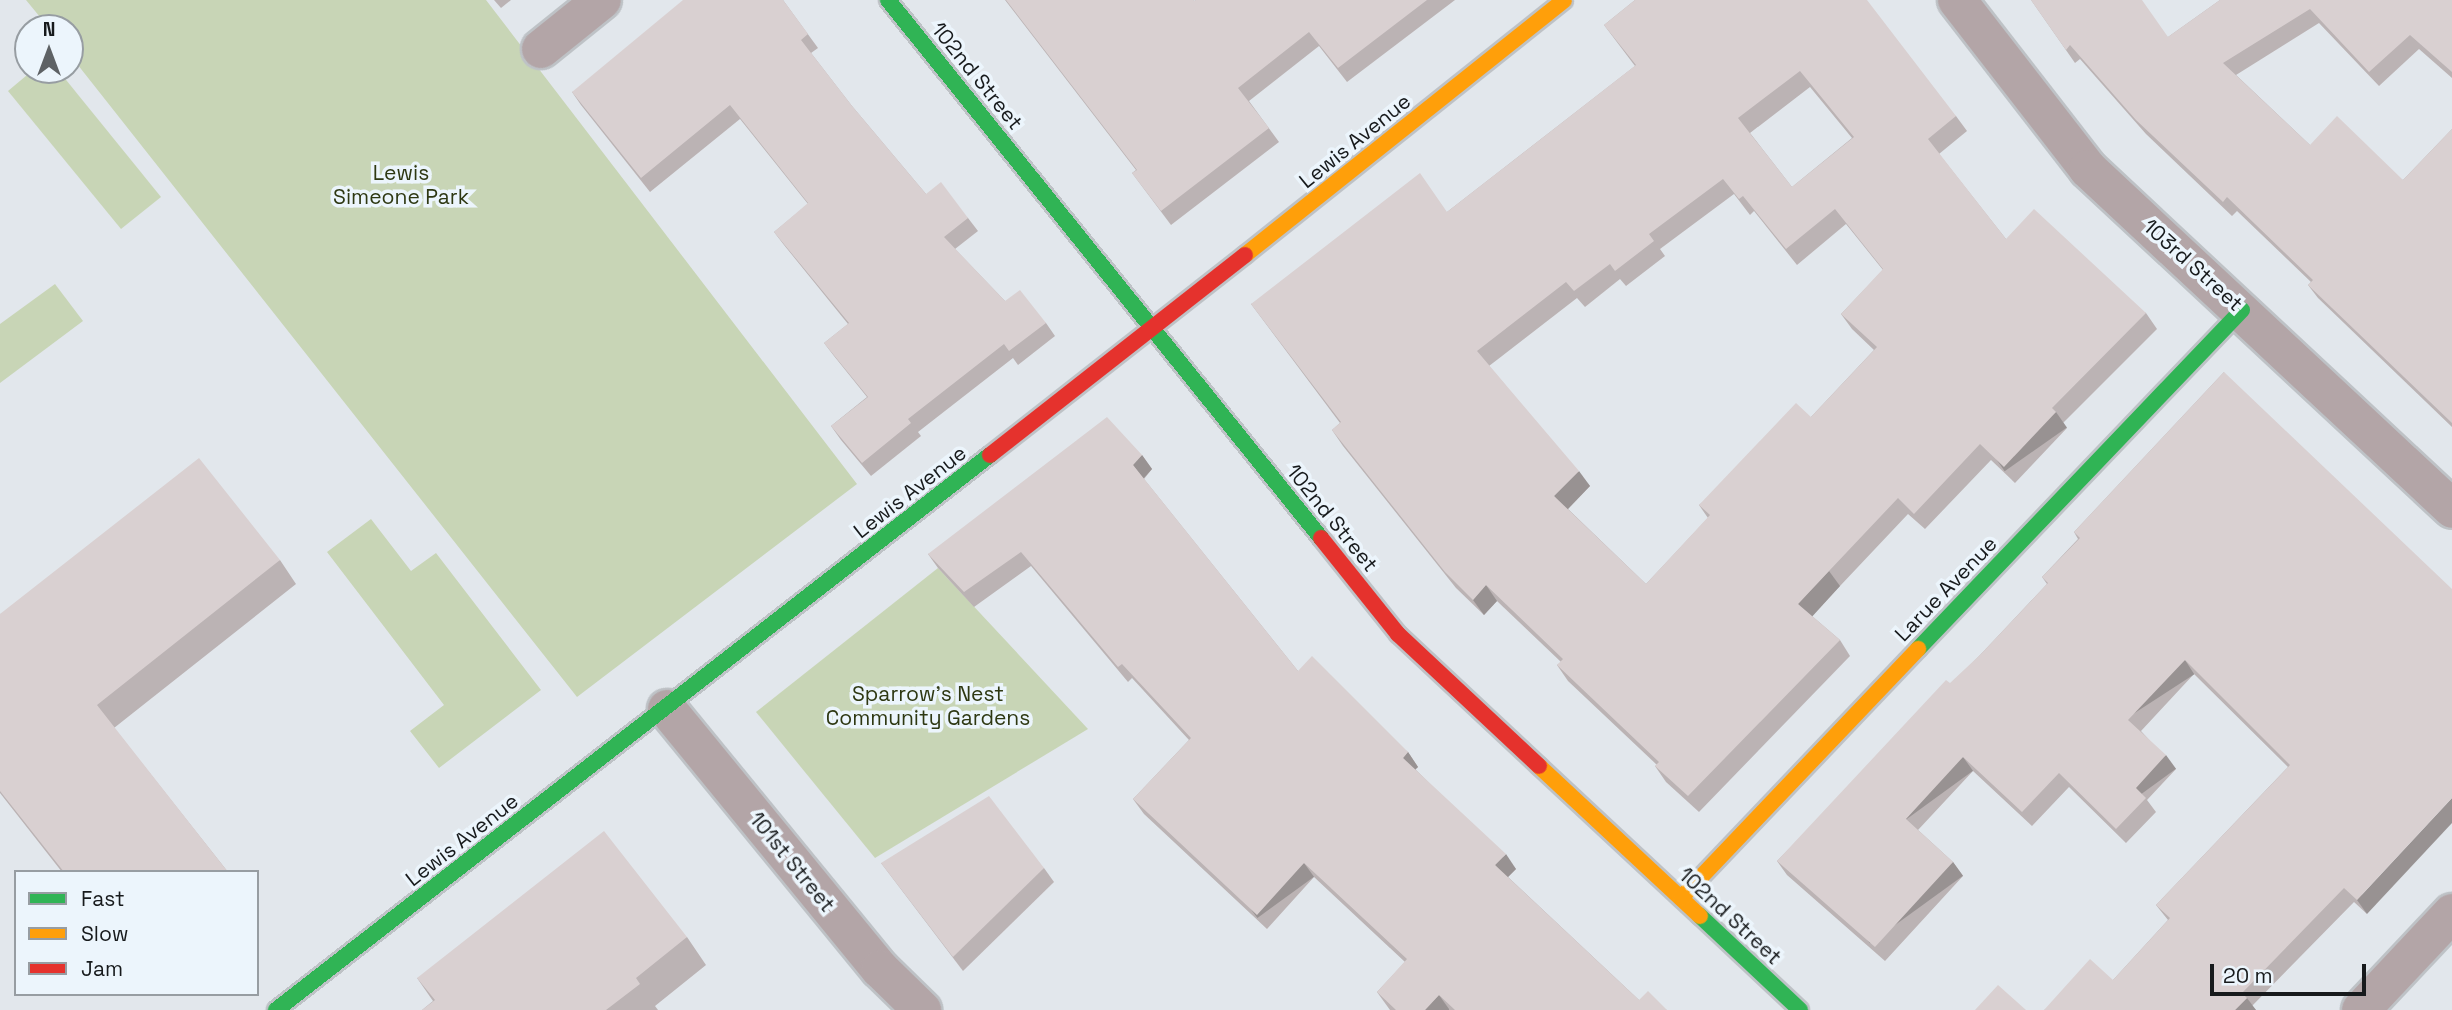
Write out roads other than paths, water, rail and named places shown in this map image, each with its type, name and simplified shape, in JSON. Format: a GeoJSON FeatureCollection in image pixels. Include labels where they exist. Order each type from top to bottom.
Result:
{"type":"FeatureCollection","features":[{"type":"Feature","properties":{"kind":"street"},"geometry":{"type":"LineString","coordinates":[[541,49],[603,0]]}},
{"type":"Feature","properties":{"kind":"street","name":"102nd Street"},"geometry":{"type":"LineString","coordinates":[[888,0],[1398,634],[1800,1010]]}},
{"type":"Feature","properties":{"kind":"street","name":"Lewis Avenue"},"geometry":{"type":"LineString","coordinates":[[276,1010],[1153,329],[1564,0]]}},
{"type":"Feature","properties":{"kind":"street","name":"103rd Street"},"geometry":{"type":"LineString","coordinates":[[1957,0],[2088,169],[2452,509]]}},
{"type":"Feature","properties":{"kind":"street","name":"Larue Avenue"},"geometry":{"type":"LineString","coordinates":[[1681,898],[2242,310]]}},
{"type":"Feature","properties":{"kind":"street","name":"101st Street"},"geometry":{"type":"LineString","coordinates":[[667,709],[880,970],[922,1010]]}},
{"type":"Feature","properties":{"kind":"street"},"geometry":{"type":"LineString","coordinates":[[2361,1010],[2452,913]]}},
{"type":"Feature","properties":{"kind":"park label","name":"Lewis Simeone Park"},"geometry":{"type":"Point","coordinates":[401,185]}},
{"type":"Feature","properties":{"kind":"park label","name":"Sparrow's Nest Community Gardens"},"geometry":{"type":"Point","coordinates":[928,706]}}]}
